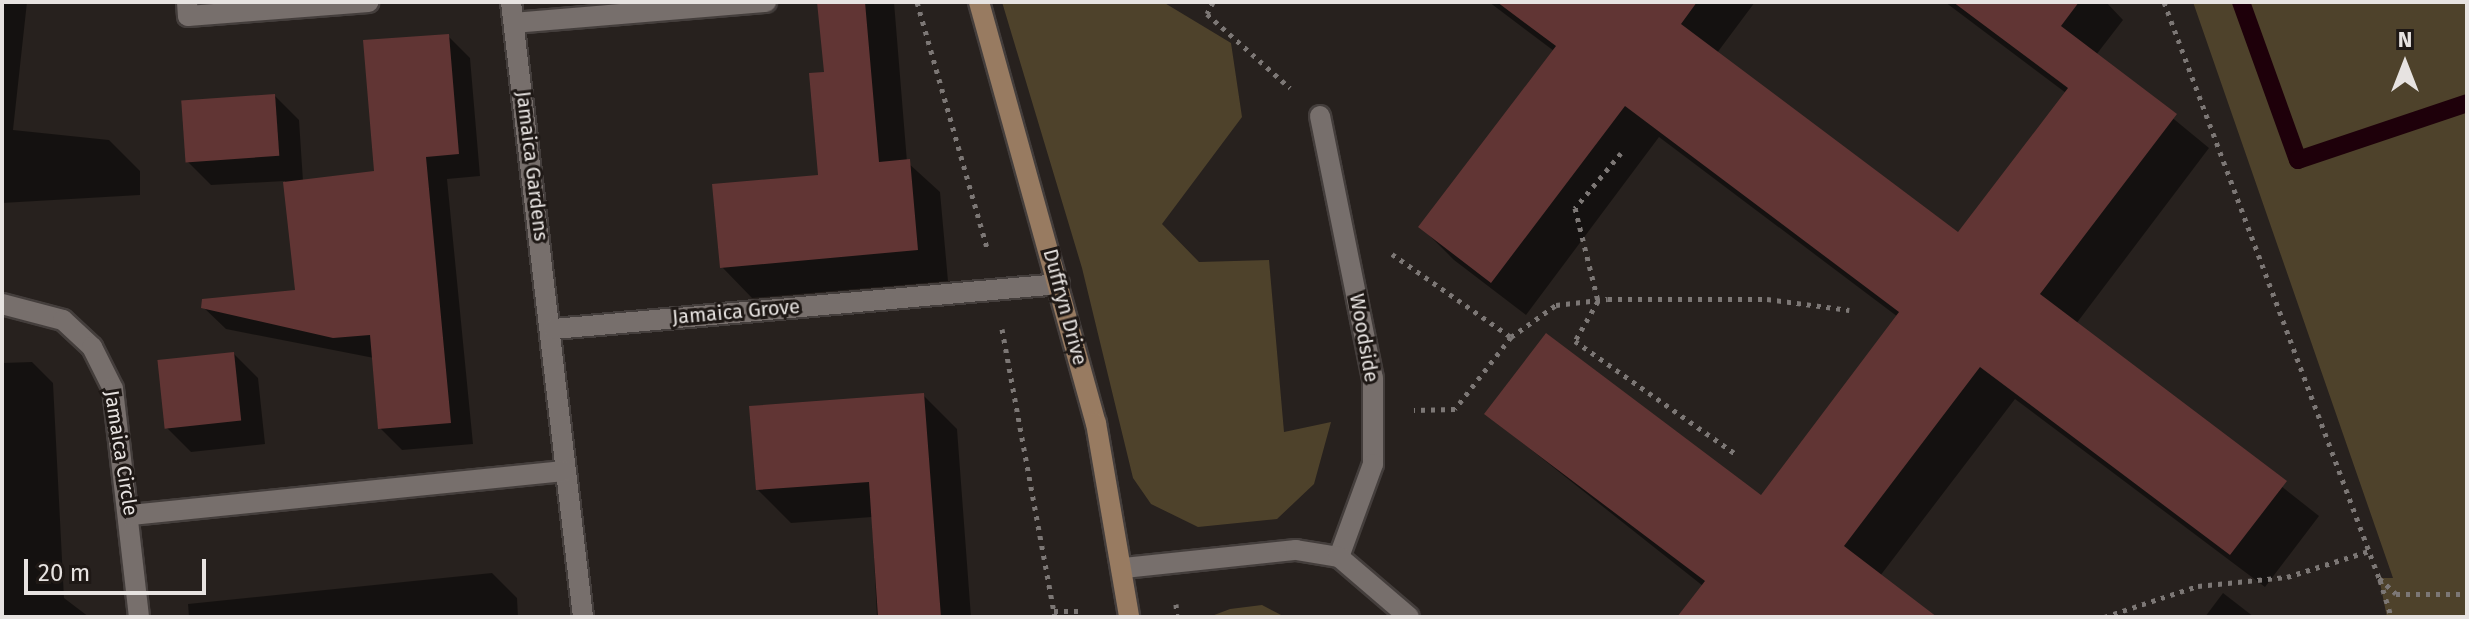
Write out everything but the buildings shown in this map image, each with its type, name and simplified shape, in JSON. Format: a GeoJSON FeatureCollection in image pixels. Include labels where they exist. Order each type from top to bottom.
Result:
{"type":"FeatureCollection","features":[{"type":"Feature","properties":{"kind":"street"},"geometry":{"type":"LineString","coordinates":[[187,2],[188,16],[368,2]]}},
{"type":"Feature","properties":{"kind":"street"},"geometry":{"type":"LineString","coordinates":[[512,12],[766,2]]}},
{"type":"Feature","properties":{"kind":"street","name":"Duffryn Drive"},"geometry":{"type":"LineString","coordinates":[[979,2],[1059,284],[1124,568],[1129,617]]}},
{"type":"Feature","properties":{"kind":"street","name":"Jamaica Gardens"},"geometry":{"type":"LineString","coordinates":[[512,12],[554,329]]}},
{"type":"Feature","properties":{"kind":"street","name":"Woodside"},"geometry":{"type":"LineString","coordinates":[[1320,116],[1373,378],[1373,464],[1339,557]]}},
{"type":"Feature","properties":{"kind":"street","name":"Jamaica Grove"},"geometry":{"type":"LineString","coordinates":[[554,329],[1059,284]]}},
{"type":"Feature","properties":{"kind":"street","name":"Jamaica Circle"},"geometry":{"type":"LineString","coordinates":[[2,304],[63,320],[92,347],[113,389],[131,515],[139,617]]}},
{"type":"Feature","properties":{"kind":"street"},"geometry":{"type":"LineString","coordinates":[[554,329],[564,471],[583,617]]}},
{"type":"Feature","properties":{"kind":"street"},"geometry":{"type":"LineString","coordinates":[[131,515],[564,471]]}},
{"type":"Feature","properties":{"kind":"street"},"geometry":{"type":"LineString","coordinates":[[1124,568],[1296,550],[1339,557],[1409,617]]}},
{"type":"Feature","properties":{"kind":"path"},"geometry":{"type":"LineString","coordinates":[[1213,2],[1207,14],[1320,116]]}},
{"type":"Feature","properties":{"kind":"path"},"geometry":{"type":"LineString","coordinates":[[2164,2],[2391,617]]}},
{"type":"Feature","properties":{"kind":"path"},"geometry":{"type":"LineString","coordinates":[[1621,153],[1575,208],[1598,301],[1575,341],[1737,455]]}},
{"type":"Feature","properties":{"kind":"path"},"geometry":{"type":"LineString","coordinates":[[1341,219],[1511,337]]}},
{"type":"Feature","properties":{"kind":"path"},"geometry":{"type":"LineString","coordinates":[[1373,411],[1455,409],[1511,337],[1556,305],[1598,301],[1767,299],[1849,310]]}},
{"type":"Feature","properties":{"kind":"path"},"geometry":{"type":"LineString","coordinates":[[2104,617],[2198,586],[2287,577],[2369,551]]}},
{"type":"Feature","properties":{"kind":"path"},"geometry":{"type":"LineString","coordinates":[[2379,578],[2396,594],[2467,594]]}},
{"type":"Feature","properties":{"kind":"path"},"geometry":{"type":"LineString","coordinates":[[1055,617],[1054,611],[1079,611]]}},
{"type":"Feature","properties":{"kind":"shaded area"},"geometry":{"type":"Polygon","coordinates":[[[1002,2],[1163,2],[1231,43],[1242,117],[1162,224],[1199,262],[1269,260],[1284,432],[1331,422],[1314,484],[1277,519],[1198,527],[1151,504],[1133,478],[1082,268],[1002,2]]]}},
{"type":"Feature","properties":{"kind":"shaded area"},"geometry":{"type":"Polygon","coordinates":[[[2193,2],[2467,2],[2467,617],[2387,617],[2379,578],[2393,578],[2193,2]]]}},
{"type":"Feature","properties":{"kind":"shaded area"},"geometry":{"type":"Polygon","coordinates":[[[1262,605],[1285,617],[1209,617],[1230,609],[1262,605]]]}},
{"type":"Feature","properties":{"kind":"waterway"},"geometry":{"type":"LineString","coordinates":[[2241,2],[2298,160],[2467,103]]}}]}
